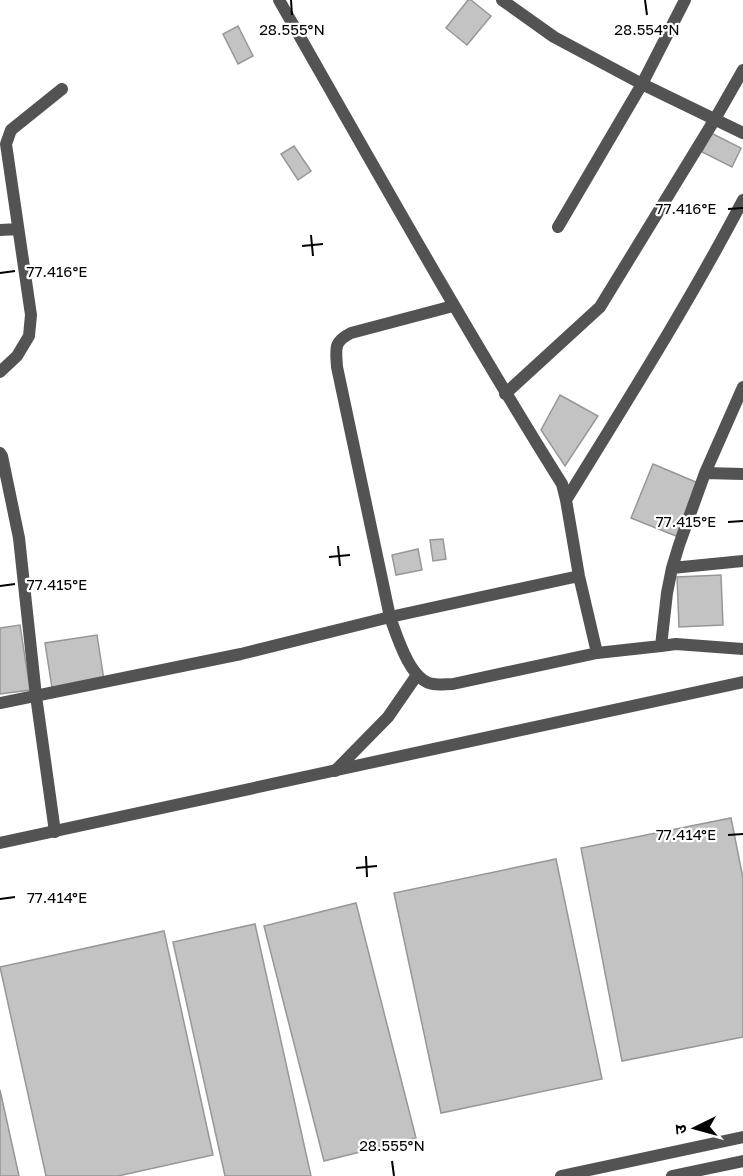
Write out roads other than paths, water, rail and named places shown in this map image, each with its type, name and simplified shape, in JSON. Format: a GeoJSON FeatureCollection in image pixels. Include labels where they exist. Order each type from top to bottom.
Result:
{"type":"FeatureCollection","features":[{"type":"Feature","properties":{"kind":"street"},"geometry":{"type":"LineString","coordinates":[[279,0],[453,306],[562,484],[579,576],[597,653]]}},
{"type":"Feature","properties":{"kind":"street"},"geometry":{"type":"LineString","coordinates":[[502,0],[554,37],[642,84],[743,133]]}},
{"type":"Feature","properties":{"kind":"street"},"geometry":{"type":"LineString","coordinates":[[558,227],[642,84],[685,0]]}},
{"type":"Feature","properties":{"kind":"street"},"geometry":{"type":"LineString","coordinates":[[505,394],[600,307],[743,70]]}},
{"type":"Feature","properties":{"kind":"street"},"geometry":{"type":"LineString","coordinates":[[0,372],[17,356],[29,336],[31,315],[18,230],[5,168],[6,144],[11,130],[62,89]]}},
{"type":"Feature","properties":{"kind":"street"},"geometry":{"type":"LineString","coordinates":[[566,500],[654,358],[743,200]]}},
{"type":"Feature","properties":{"kind":"street"},"geometry":{"type":"LineString","coordinates":[[0,230],[18,230]]}},
{"type":"Feature","properties":{"kind":"street"},"geometry":{"type":"LineString","coordinates":[[453,306],[351,333],[340,338],[337,346],[337,367],[390,617],[404,654],[417,675],[431,684],[453,684],[597,653],[676,644],[743,649]]}},
{"type":"Feature","properties":{"kind":"street"},"geometry":{"type":"LineString","coordinates":[[661,646],[672,568],[705,473],[743,387]]}},
{"type":"Feature","properties":{"kind":"street"},"geometry":{"type":"LineString","coordinates":[[0,453],[19,538],[36,696],[55,832]]}},
{"type":"Feature","properties":{"kind":"street"},"geometry":{"type":"LineString","coordinates":[[705,473],[743,474]]}},
{"type":"Feature","properties":{"kind":"street"},"geometry":{"type":"LineString","coordinates":[[672,568],[743,561]]}},
{"type":"Feature","properties":{"kind":"street"},"geometry":{"type":"LineString","coordinates":[[0,703],[242,654],[390,617],[579,576]]}},
{"type":"Feature","properties":{"kind":"street"},"geometry":{"type":"LineString","coordinates":[[335,771],[388,717],[417,675]]}},
{"type":"Feature","properties":{"kind":"street"},"geometry":{"type":"LineString","coordinates":[[0,843],[743,682]]}},
{"type":"Feature","properties":{"kind":"street"},"geometry":{"type":"LineString","coordinates":[[561,1176],[743,1137]]}},
{"type":"Feature","properties":{"kind":"street"},"geometry":{"type":"LineString","coordinates":[[672,1176],[743,1161]]}}]}
